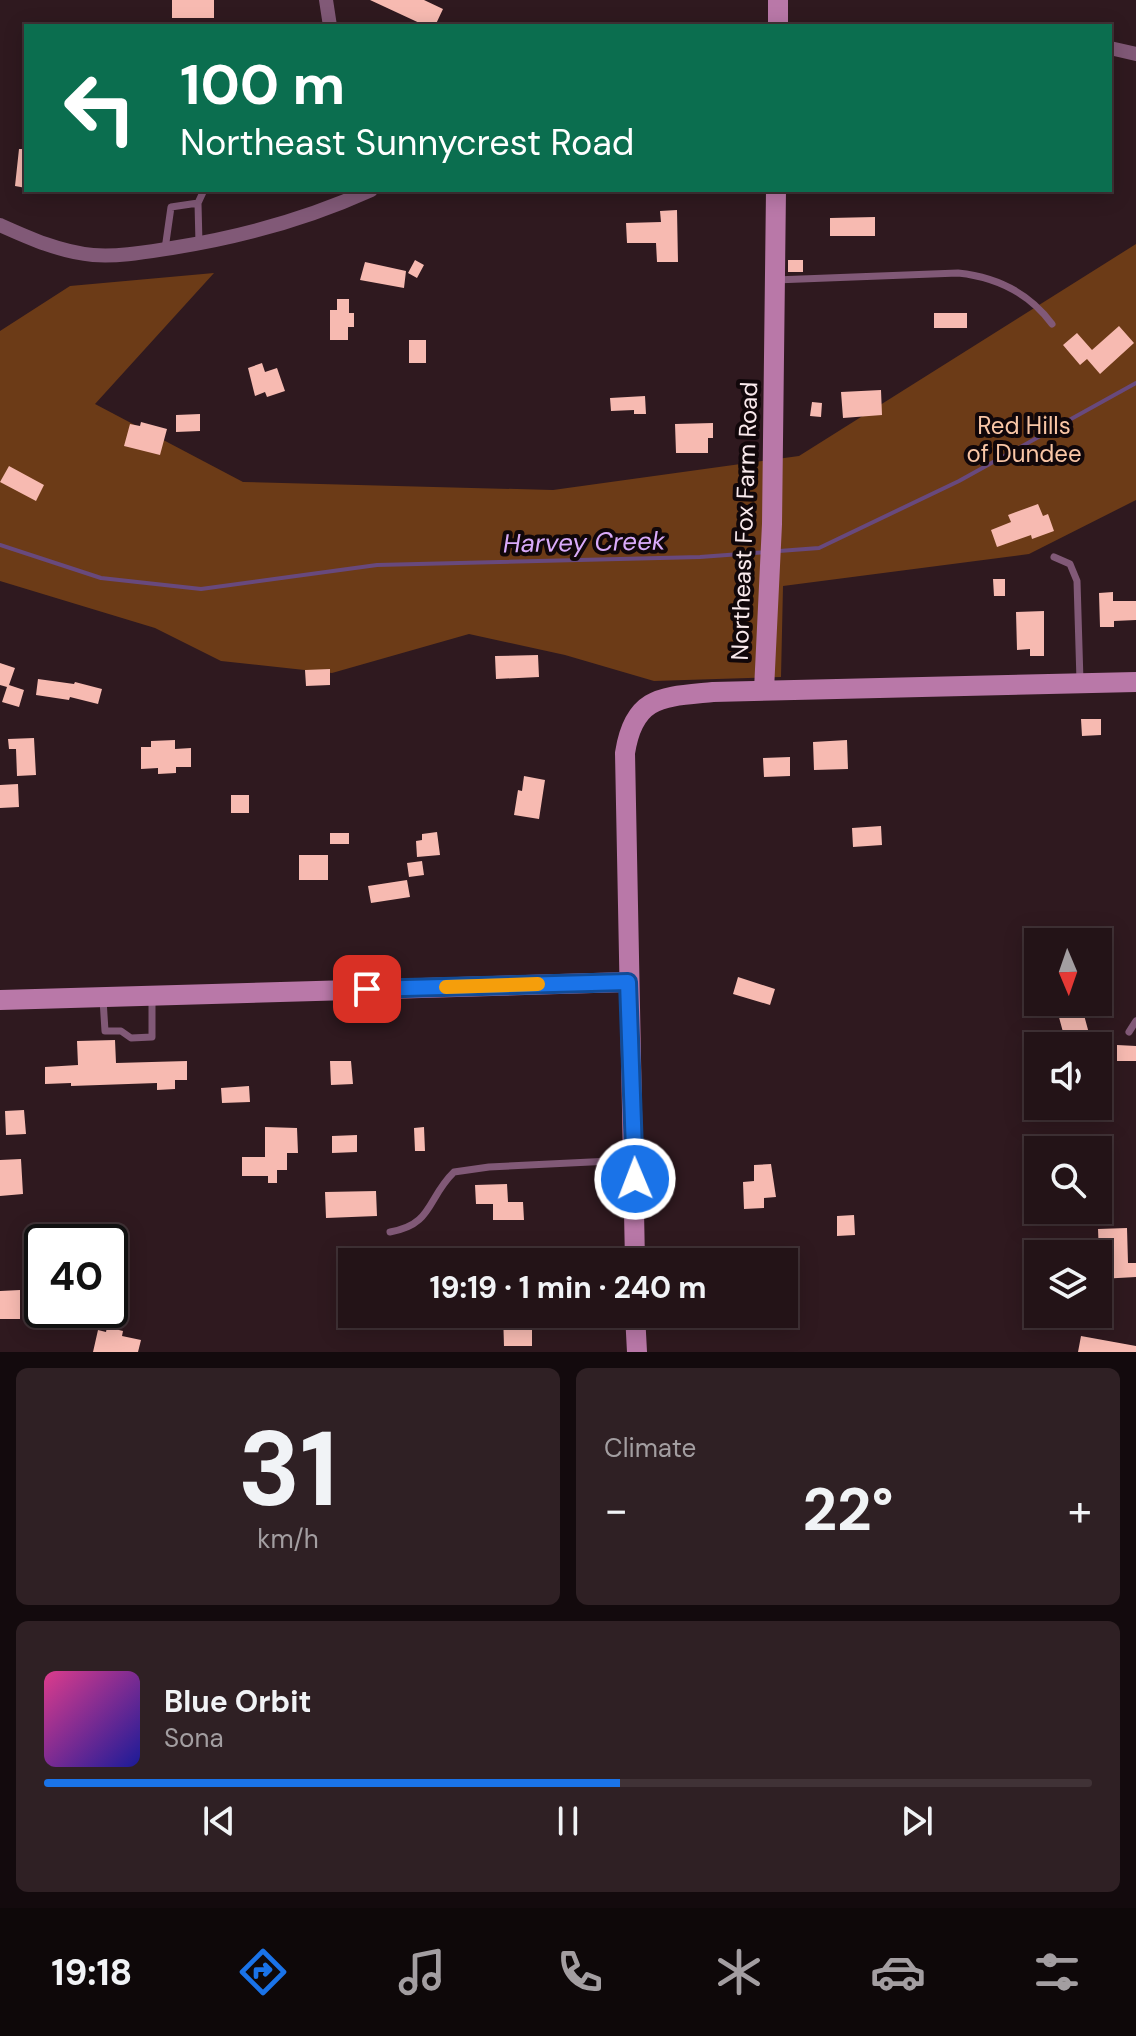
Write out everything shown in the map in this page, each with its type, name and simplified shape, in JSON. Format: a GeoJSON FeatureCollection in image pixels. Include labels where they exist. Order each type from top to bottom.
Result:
{"type":"FeatureCollection","features":[{"type":"Feature","properties":{"kind":"street"},"geometry":{"type":"LineString","coordinates":[[326,0],[330,24]]}},
{"type":"Feature","properties":{"kind":"street"},"geometry":{"type":"LineString","coordinates":[[778,0],[778,24]]}},
{"type":"Feature","properties":{"kind":"street"},"geometry":{"type":"LineString","coordinates":[[1112,48],[1136,54]]}},
{"type":"Feature","properties":{"kind":"street"},"geometry":{"type":"LineString","coordinates":[[0,225],[33,240],[94,255],[165,249],[290,222],[366,192]]}},
{"type":"Feature","properties":{"kind":"street","name":"Northeast Fox Farm Road"},"geometry":{"type":"LineString","coordinates":[[635,1248],[625,753],[632,722],[639,712],[655,701],[675,696],[764,690],[772,524],[776,192]]}},
{"type":"Feature","properties":{"kind":"street"},"geometry":{"type":"LineString","coordinates":[[764,690],[1136,682]]}},
{"type":"Feature","properties":{"kind":"street"},"geometry":{"type":"LineString","coordinates":[[0,1000],[628,982]]}},
{"type":"Feature","properties":{"kind":"street"},"geometry":{"type":"LineString","coordinates":[[636,1328],[637,1352]]}},
{"type":"Feature","properties":{"kind":"lane"},"geometry":{"type":"LineString","coordinates":[[199,244],[198,203],[203,192]]}},
{"type":"Feature","properties":{"kind":"lane"},"geometry":{"type":"LineString","coordinates":[[165,249],[171,207],[198,203]]}},
{"type":"Feature","properties":{"kind":"lane"},"geometry":{"type":"LineString","coordinates":[[775,280],[958,273],[979,275],[1029,299],[1052,324]]}},
{"type":"Feature","properties":{"kind":"lane"},"geometry":{"type":"LineString","coordinates":[[1054,557],[1070,564],[1077,581],[1080,683]]}},
{"type":"Feature","properties":{"kind":"lane"},"geometry":{"type":"LineString","coordinates":[[103,997],[105,1031],[121,1031],[131,1038],[152,1037],[152,995]]}},
{"type":"Feature","properties":{"kind":"lane"},"geometry":{"type":"LineString","coordinates":[[1129,1032],[1136,1021]]}},
{"type":"Feature","properties":{"kind":"lane"},"geometry":{"type":"LineString","coordinates":[[390,1232],[406,1229],[423,1218],[435,1194],[454,1172],[489,1167],[635,1160]]}},
{"type":"Feature","properties":{"kind":"green space","name":"Red Hills of Dundee"},"geometry":{"type":"Polygon","coordinates":[[[1136,244],[1136,500],[1029,554],[783,586],[781,677],[654,681],[565,655],[469,634],[332,673],[221,661],[155,628],[0,581],[0,331],[70,286],[214,273],[95,404],[243,482],[553,490],[799,456],[1136,244]]]}},
{"type":"Feature","properties":{"kind":"building"},"geometry":{"type":"Polygon","coordinates":[[[172,0],[214,0],[214,18],[172,18],[172,0]]]}},
{"type":"Feature","properties":{"kind":"building"},"geometry":{"type":"Polygon","coordinates":[[[370,0],[424,0],[443,9],[436,24],[422,24],[370,0]]]}},
{"type":"Feature","properties":{"kind":"building"},"geometry":{"type":"Polygon","coordinates":[[[19,149],[24,149],[24,188],[15,186],[19,149]]]}},
{"type":"Feature","properties":{"kind":"building"},"geometry":{"type":"Polygon","coordinates":[[[677,210],[678,262],[657,262],[656,243],[627,243],[626,223],[661,222],[660,211],[677,210]]]}},
{"type":"Feature","properties":{"kind":"building"},"geometry":{"type":"Polygon","coordinates":[[[875,217],[875,236],[830,236],[830,218],[875,217]]]}},
{"type":"Feature","properties":{"kind":"building"},"geometry":{"type":"Polygon","coordinates":[[[415,260],[424,265],[417,278],[408,273],[415,260]]]}},
{"type":"Feature","properties":{"kind":"building"},"geometry":{"type":"Polygon","coordinates":[[[788,260],[803,260],[803,272],[788,272],[788,260]]]}},
{"type":"Feature","properties":{"kind":"building"},"geometry":{"type":"Polygon","coordinates":[[[365,262],[406,271],[404,288],[360,280],[365,262]]]}},
{"type":"Feature","properties":{"kind":"building"},"geometry":{"type":"Polygon","coordinates":[[[337,299],[349,299],[349,313],[354,313],[354,327],[348,327],[348,340],[330,340],[330,310],[337,310],[337,299]]]}},
{"type":"Feature","properties":{"kind":"building"},"geometry":{"type":"Polygon","coordinates":[[[934,313],[967,313],[967,328],[934,328],[934,313]]]}},
{"type":"Feature","properties":{"kind":"building"},"geometry":{"type":"Polygon","coordinates":[[[1119,326],[1134,343],[1100,374],[1087,359],[1080,365],[1063,345],[1077,333],[1092,350],[1119,326]]]}},
{"type":"Feature","properties":{"kind":"building"},"geometry":{"type":"Polygon","coordinates":[[[409,340],[426,340],[426,363],[409,363],[409,340]]]}},
{"type":"Feature","properties":{"kind":"building"},"geometry":{"type":"Polygon","coordinates":[[[262,363],[265,372],[277,368],[285,391],[267,397],[265,392],[255,396],[248,368],[262,363]]]}},
{"type":"Feature","properties":{"kind":"building"},"geometry":{"type":"Polygon","coordinates":[[[881,390],[882,415],[843,418],[841,392],[881,390]]]}},
{"type":"Feature","properties":{"kind":"building"},"geometry":{"type":"Polygon","coordinates":[[[645,396],[646,414],[634,414],[634,410],[611,411],[610,398],[645,396]]]}},
{"type":"Feature","properties":{"kind":"building"},"geometry":{"type":"Polygon","coordinates":[[[812,402],[822,403],[821,417],[810,416],[812,402]]]}},
{"type":"Feature","properties":{"kind":"building"},"geometry":{"type":"Polygon","coordinates":[[[200,414],[200,431],[176,432],[176,415],[200,414]]]}},
{"type":"Feature","properties":{"kind":"building"},"geometry":{"type":"Polygon","coordinates":[[[141,422],[167,429],[160,455],[124,446],[130,424],[140,426],[141,422]]]}},
{"type":"Feature","properties":{"kind":"building"},"geometry":{"type":"Polygon","coordinates":[[[713,423],[713,438],[708,438],[708,453],[676,453],[675,424],[713,423]]]}},
{"type":"Feature","properties":{"kind":"building"},"geometry":{"type":"Polygon","coordinates":[[[9,466],[44,485],[36,501],[0,482],[9,466]]]}},
{"type":"Feature","properties":{"kind":"building"},"geometry":{"type":"Polygon","coordinates":[[[1038,504],[1043,516],[1048,514],[1054,531],[997,547],[991,530],[1011,522],[1008,515],[1038,504]]]}},
{"type":"Feature","properties":{"kind":"building"},"geometry":{"type":"Polygon","coordinates":[[[993,579],[1005,579],[1005,596],[994,596],[993,579]]]}},
{"type":"Feature","properties":{"kind":"building"},"geometry":{"type":"Polygon","coordinates":[[[1113,592],[1113,601],[1136,601],[1136,620],[1114,621],[1114,627],[1100,627],[1099,593],[1113,592]]]}},
{"type":"Feature","properties":{"kind":"building"},"geometry":{"type":"Polygon","coordinates":[[[1044,611],[1044,656],[1030,656],[1030,649],[1017,650],[1016,612],[1044,611]]]}},
{"type":"Feature","properties":{"kind":"building"},"geometry":{"type":"Polygon","coordinates":[[[538,655],[539,677],[496,679],[495,656],[538,655]]]}},
{"type":"Feature","properties":{"kind":"building"},"geometry":{"type":"Polygon","coordinates":[[[0,663],[15,668],[9,685],[24,690],[19,707],[2,702],[7,687],[0,685],[0,663]]]}},
{"type":"Feature","properties":{"kind":"building"},"geometry":{"type":"Polygon","coordinates":[[[330,669],[330,685],[306,686],[305,670],[330,669]]]}},
{"type":"Feature","properties":{"kind":"building"},"geometry":{"type":"Polygon","coordinates":[[[38,679],[75,682],[102,689],[98,704],[70,697],[69,700],[36,695],[38,679]]]}},
{"type":"Feature","properties":{"kind":"building"},"geometry":{"type":"Polygon","coordinates":[[[1081,719],[1101,719],[1101,735],[1082,736],[1081,719]]]}},
{"type":"Feature","properties":{"kind":"building"},"geometry":{"type":"Polygon","coordinates":[[[34,738],[36,775],[17,776],[16,749],[9,749],[8,739],[34,738]]]}},
{"type":"Feature","properties":{"kind":"building"},"geometry":{"type":"Polygon","coordinates":[[[175,740],[175,749],[191,748],[191,767],[176,767],[176,773],[158,774],[158,768],[141,769],[141,747],[151,747],[151,741],[175,740]]]}},
{"type":"Feature","properties":{"kind":"building"},"geometry":{"type":"Polygon","coordinates":[[[847,740],[848,769],[814,770],[813,742],[847,740]]]}},
{"type":"Feature","properties":{"kind":"building"},"geometry":{"type":"Polygon","coordinates":[[[790,757],[790,776],[764,777],[763,758],[790,757]]]}},
{"type":"Feature","properties":{"kind":"building"},"geometry":{"type":"Polygon","coordinates":[[[524,776],[545,780],[539,819],[514,815],[524,776]]]}},
{"type":"Feature","properties":{"kind":"building"},"geometry":{"type":"Polygon","coordinates":[[[18,784],[19,807],[0,808],[0,785],[18,784]]]}},
{"type":"Feature","properties":{"kind":"building"},"geometry":{"type":"Polygon","coordinates":[[[231,795],[249,795],[249,813],[231,813],[231,795]]]}},
{"type":"Feature","properties":{"kind":"building"},"geometry":{"type":"Polygon","coordinates":[[[881,826],[882,845],[853,847],[852,828],[881,826]]]}},
{"type":"Feature","properties":{"kind":"building"},"geometry":{"type":"Polygon","coordinates":[[[437,832],[440,855],[417,857],[416,841],[422,840],[422,834],[437,832]]]}},
{"type":"Feature","properties":{"kind":"building"},"geometry":{"type":"Polygon","coordinates":[[[330,833],[349,833],[349,844],[330,844],[330,833]]]}},
{"type":"Feature","properties":{"kind":"building"},"geometry":{"type":"Polygon","coordinates":[[[299,855],[328,855],[328,880],[299,880],[299,855]]]}},
{"type":"Feature","properties":{"kind":"building"},"geometry":{"type":"Polygon","coordinates":[[[422,861],[424,875],[409,877],[407,863],[422,861]]]}},
{"type":"Feature","properties":{"kind":"building"},"geometry":{"type":"Polygon","coordinates":[[[407,880],[410,897],[371,903],[368,886],[407,880]]]}},
{"type":"Feature","properties":{"kind":"building"},"geometry":{"type":"Polygon","coordinates":[[[738,977],[775,989],[770,1005],[733,994],[738,977]]]}},
{"type":"Feature","properties":{"kind":"building"},"geometry":{"type":"Polygon","coordinates":[[[1059,1016],[1084,1016],[1089,1032],[1063,1032],[1059,1016]]]}},
{"type":"Feature","properties":{"kind":"building"},"geometry":{"type":"Polygon","coordinates":[[[115,1040],[116,1063],[187,1061],[187,1080],[175,1080],[175,1089],[157,1090],[157,1083],[45,1084],[45,1067],[78,1065],[77,1041],[115,1040]]]}},
{"type":"Feature","properties":{"kind":"building"},"geometry":{"type":"Polygon","coordinates":[[[1117,1045],[1136,1046],[1136,1061],[1117,1061],[1117,1045]]]}},
{"type":"Feature","properties":{"kind":"building"},"geometry":{"type":"Polygon","coordinates":[[[330,1061],[351,1061],[353,1084],[331,1085],[330,1061]]]}},
{"type":"Feature","properties":{"kind":"building"},"geometry":{"type":"Polygon","coordinates":[[[249,1086],[250,1102],[222,1103],[221,1088],[249,1086]]]}},
{"type":"Feature","properties":{"kind":"building"},"geometry":{"type":"Polygon","coordinates":[[[24,1110],[26,1134],[6,1135],[5,1111],[24,1110]]]}},
{"type":"Feature","properties":{"kind":"building"},"geometry":{"type":"Polygon","coordinates":[[[265,1127],[297,1128],[298,1153],[287,1153],[287,1170],[277,1170],[277,1183],[268,1183],[268,1176],[242,1176],[242,1157],[265,1157],[265,1127]]]}},
{"type":"Feature","properties":{"kind":"building"},"geometry":{"type":"Polygon","coordinates":[[[424,1127],[425,1151],[415,1151],[414,1128],[424,1127]]]}},
{"type":"Feature","properties":{"kind":"building"},"geometry":{"type":"Polygon","coordinates":[[[357,1135],[357,1152],[332,1153],[332,1136],[357,1135]]]}},
{"type":"Feature","properties":{"kind":"building"},"geometry":{"type":"Polygon","coordinates":[[[21,1159],[23,1194],[0,1196],[0,1160],[21,1159]]]}},
{"type":"Feature","properties":{"kind":"building"},"geometry":{"type":"Polygon","coordinates":[[[771,1164],[776,1197],[764,1198],[764,1208],[744,1209],[743,1182],[754,1181],[754,1165],[771,1164]]]}},
{"type":"Feature","properties":{"kind":"building"},"geometry":{"type":"Polygon","coordinates":[[[507,1184],[508,1202],[523,1202],[524,1220],[493,1220],[493,1204],[476,1204],[475,1185],[507,1184]]]}},
{"type":"Feature","properties":{"kind":"building"},"geometry":{"type":"Polygon","coordinates":[[[376,1191],[377,1216],[326,1218],[325,1192],[376,1191]]]}},
{"type":"Feature","properties":{"kind":"building"},"geometry":{"type":"Polygon","coordinates":[[[854,1215],[855,1235],[837,1236],[837,1216],[854,1215]]]}},
{"type":"Feature","properties":{"kind":"building"},"geometry":{"type":"Polygon","coordinates":[[[1127,1228],[1128,1263],[1136,1263],[1136,1277],[1112,1278],[1112,1240],[1098,1240],[1098,1229],[1127,1228]]]}},
{"type":"Feature","properties":{"kind":"building"},"geometry":{"type":"Polygon","coordinates":[[[20,1290],[20,1319],[0,1319],[0,1291],[20,1290]]]}},
{"type":"Feature","properties":{"kind":"building"},"geometry":{"type":"Polygon","coordinates":[[[107,1328],[111,1328],[123,1331],[122,1336],[141,1340],[138,1352],[93,1352],[98,1330],[106,1332],[107,1328]]]}},
{"type":"Feature","properties":{"kind":"building"},"geometry":{"type":"Polygon","coordinates":[[[503,1328],[532,1328],[532,1346],[504,1346],[503,1328]]]}},
{"type":"Feature","properties":{"kind":"building"},"geometry":{"type":"Polygon","coordinates":[[[1081,1336],[1136,1346],[1136,1352],[1078,1352],[1081,1336]]]}},
{"type":"Feature","properties":{"kind":"waterway","name":"Harvey Creek"},"geometry":{"type":"LineString","coordinates":[[779,551],[819,548],[959,481],[1136,383]]}},
{"type":"Feature","properties":{"kind":"waterway","name":"Harvey Creek"},"geometry":{"type":"LineString","coordinates":[[0,545],[101,578],[201,589],[377,565],[700,557],[766,552]]}},
{"type":"Feature","properties":{"kind":"slow traffic"},"geometry":{"type":"LineString","coordinates":[[446,987],[538,984]]}},
{"type":"Feature","properties":{"kind":"route"},"geometry":{"type":"LineString","coordinates":[[367,989],[628,982],[635,1179]]}}]}
